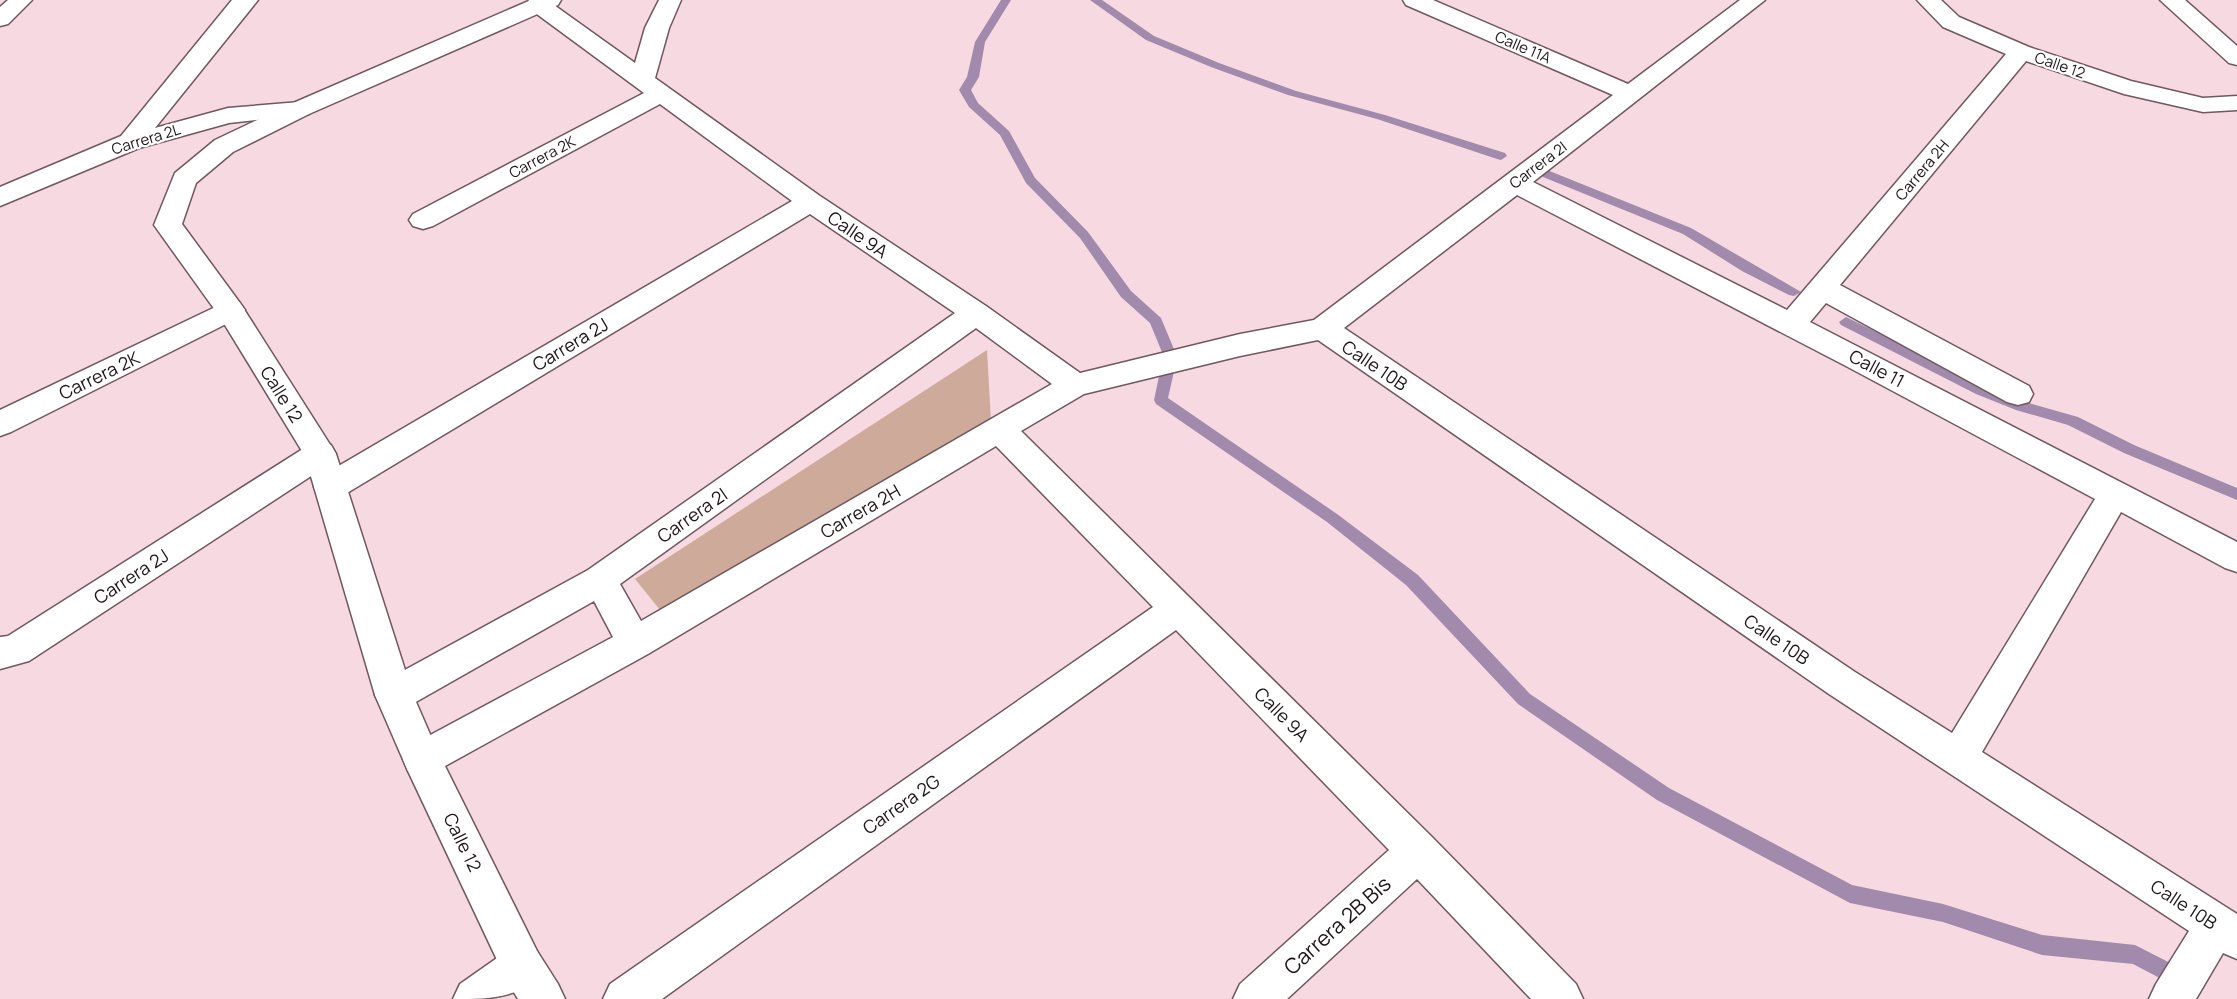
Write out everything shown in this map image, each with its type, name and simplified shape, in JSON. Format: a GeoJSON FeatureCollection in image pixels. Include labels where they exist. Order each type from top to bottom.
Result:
{"type":"FeatureCollection","features":[{"type":"Feature","properties":{"kind":"street"},"geometry":{"type":"LineString","coordinates":[[0,19],[21,0]]}},
{"type":"Feature","properties":{"kind":"street"},"geometry":{"type":"LineString","coordinates":[[653,86],[657,28],[670,0]]}},
{"type":"Feature","properties":{"kind":"street","name":"Calle 11A"},"geometry":{"type":"LineString","coordinates":[[1414,0],[1631,94]]}},
{"type":"Feature","properties":{"kind":"street","name":"Carrera 2I"},"geometry":{"type":"LineString","coordinates":[[1323,329],[1754,0]]}},
{"type":"Feature","properties":{"kind":"street","name":"Calle 12"},"geometry":{"type":"LineString","coordinates":[[1928,0],[1951,22],[2021,52],[2124,87],[2204,105],[2237,103]]}},
{"type":"Feature","properties":{"kind":"street"},"geometry":{"type":"LineString","coordinates":[[2171,0],[2237,58]]}},
{"type":"Feature","properties":{"kind":"street"},"geometry":{"type":"LineString","coordinates":[[130,141],[247,1]]}},
{"type":"Feature","properties":{"kind":"street","name":"Calle 9A"},"geometry":{"type":"LineString","coordinates":[[544,2],[653,86],[811,202],[976,313],[1075,386]]}},
{"type":"Feature","properties":{"kind":"street","name":"Calle 12"},"geometry":{"type":"LineString","coordinates":[[532,982],[422,759],[394,695],[320,454],[230,310],[168,225],[184,179],[224,146],[300,109],[544,2]]}},
{"type":"Feature","properties":{"kind":"street","name":"Carrera 2H"},"geometry":{"type":"LineString","coordinates":[[1792,324],[1824,289],[2021,52]]}},
{"type":"Feature","properties":{"kind":"street","name":"Carrera 2K"},"geometry":{"type":"LineString","coordinates":[[423,220],[653,86]]}},
{"type":"Feature","properties":{"kind":"street","name":"Carrera 2L"},"geometry":{"type":"LineString","coordinates":[[0,197],[130,141],[228,116],[300,109]]}},
{"type":"Feature","properties":{"kind":"street","name":"Calle 11"},"geometry":{"type":"LineString","coordinates":[[1515,183],[1792,324],[2237,558]]}},
{"type":"Feature","properties":{"kind":"street","name":"Carrera 2J"},"geometry":{"type":"LineString","coordinates":[[330,487],[811,202]]}},
{"type":"Feature","properties":{"kind":"street"},"geometry":{"type":"LineString","coordinates":[[1824,289],[2018,394]]}},
{"type":"Feature","properties":{"kind":"street","name":"Carrera 2K"},"geometry":{"type":"LineString","coordinates":[[0,424],[230,310]]}},
{"type":"Feature","properties":{"kind":"street","name":"Carrera 2I"},"geometry":{"type":"LineString","coordinates":[[394,695],[600,580],[976,313]]}},
{"type":"Feature","properties":{"kind":"street","name":"Carrera 2H"},"geometry":{"type":"LineString","coordinates":[[422,759],[635,643],[1075,386],[1240,345],[1323,329]]}},
{"type":"Feature","properties":{"kind":"street","name":"Calle 10B"},"geometry":{"type":"LineString","coordinates":[[1323,329],[1842,683],[2227,931]]}},
{"type":"Feature","properties":{"kind":"street","name":"Calle 9A"},"geometry":{"type":"LineString","coordinates":[[1000,430],[1562,999]]}},
{"type":"Feature","properties":{"kind":"street","name":"Carrera 2J"},"geometry":{"type":"LineString","coordinates":[[5,659],[320,454]]}},
{"type":"Feature","properties":{"kind":"street"},"geometry":{"type":"LineString","coordinates":[[1958,758],[2115,494]]}},
{"type":"Feature","properties":{"kind":"street"},"geometry":{"type":"LineString","coordinates":[[600,580],[635,643]]}},
{"type":"Feature","properties":{"kind":"street","name":"Carrera 2G"},"geometry":{"type":"LineString","coordinates":[[626,999],[1178,609]]}},
{"type":"Feature","properties":{"kind":"street","name":"Carrera 2B Bis"},"geometry":{"type":"LineString","coordinates":[[1255,999],[1418,851]]}},
{"type":"Feature","properties":{"kind":"street"},"geometry":{"type":"LineString","coordinates":[[2171,999],[2227,931]]}},
{"type":"Feature","properties":{"kind":"street"},"geometry":{"type":"LineString","coordinates":[[475,999],[532,982]]}},
{"type":"Feature","properties":{"kind":"shaded area"},"geometry":{"type":"Polygon","coordinates":[[[987,350],[991,422],[665,616],[635,579],[987,350]]]}},
{"type":"Feature","properties":{"kind":"waterway"},"geometry":{"type":"LineString","coordinates":[[1006,0],[980,42],[973,77],[965,90],[973,105],[1005,133],[1030,180],[1084,235],[1126,294],[1156,321],[1169,354]]}},
{"type":"Feature","properties":{"kind":"waterway"},"geometry":{"type":"LineString","coordinates":[[1095,0],[1150,38],[1215,65],[1292,93],[1381,117],[1501,156]]}},
{"type":"Feature","properties":{"kind":"waterway"},"geometry":{"type":"LineString","coordinates":[[1547,174],[1687,231],[1747,268],[1794,292]]}},
{"type":"Feature","properties":{"kind":"waterway"},"geometry":{"type":"LineString","coordinates":[[1846,322],[1981,390],[2021,406],[2073,421],[2129,449],[2237,494]]}},
{"type":"Feature","properties":{"kind":"waterway"},"geometry":{"type":"LineString","coordinates":[[1168,367],[1161,400],[1332,518],[1412,580],[1524,699],[1663,794],[1850,894],[1943,913],[2042,945],[2135,955],[2173,975]]}}]}
